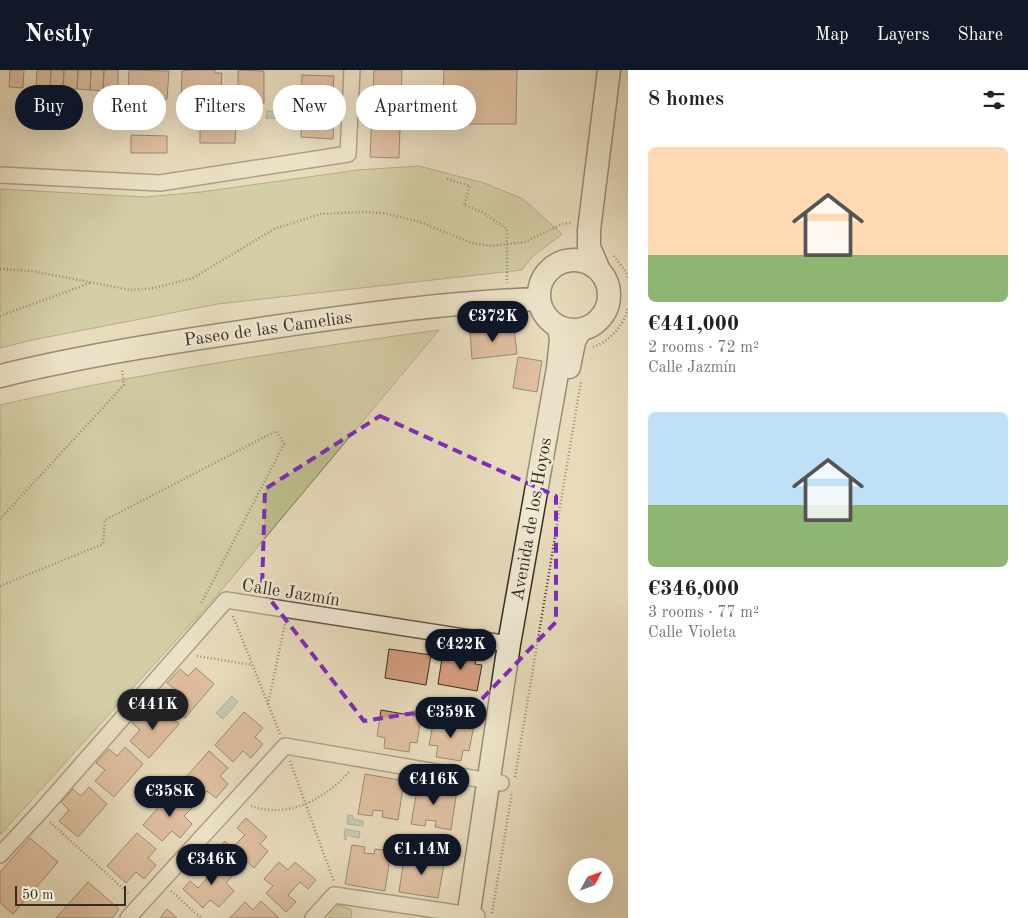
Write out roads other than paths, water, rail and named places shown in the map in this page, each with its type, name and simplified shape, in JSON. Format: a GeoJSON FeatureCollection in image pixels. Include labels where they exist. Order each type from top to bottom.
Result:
{"type":"FeatureCollection","features":[{"type":"Feature","properties":{"kind":"street"},"geometry":{"type":"LineString","coordinates":[[0,175],[160,183],[348,154],[352,70]]}},
{"type":"Feature","properties":{"kind":"street"},"geometry":{"type":"LineString","coordinates":[[600,70],[582,224],[577,249],[567,260],[555,265],[546,274],[540,286],[539,298],[542,310],[550,320],[575,335],[600,319],[607,310],[610,299],[605,277],[598,268],[589,247],[589,230],[609,70]]}},
{"type":"Feature","properties":{"kind":"street"},"geometry":{"type":"LineString","coordinates":[[567,260],[583,261],[598,268]]}},
{"type":"Feature","properties":{"kind":"street","name":"Paseo de las Camelias"},"geometry":{"type":"LineString","coordinates":[[0,376],[215,335],[346,317],[539,298]]}},
{"type":"Feature","properties":{"kind":"street","name":"Avenida de los Hoyos"},"geometry":{"type":"LineString","coordinates":[[477,917],[504,784],[522,645],[575,335],[560,340],[558,368],[510,644],[504,784]]}},
{"type":"Feature","properties":{"kind":"street","name":"Calle Jazmín"},"geometry":{"type":"LineString","coordinates":[[0,855],[226,600],[510,644]]}},
{"type":"Feature","properties":{"kind":"street"},"geometry":{"type":"LineString","coordinates":[[128,918],[284,746],[504,784]]}},
{"type":"Feature","properties":{"kind":"street"},"geometry":{"type":"LineString","coordinates":[[313,918],[334,895],[477,917]]}}]}
